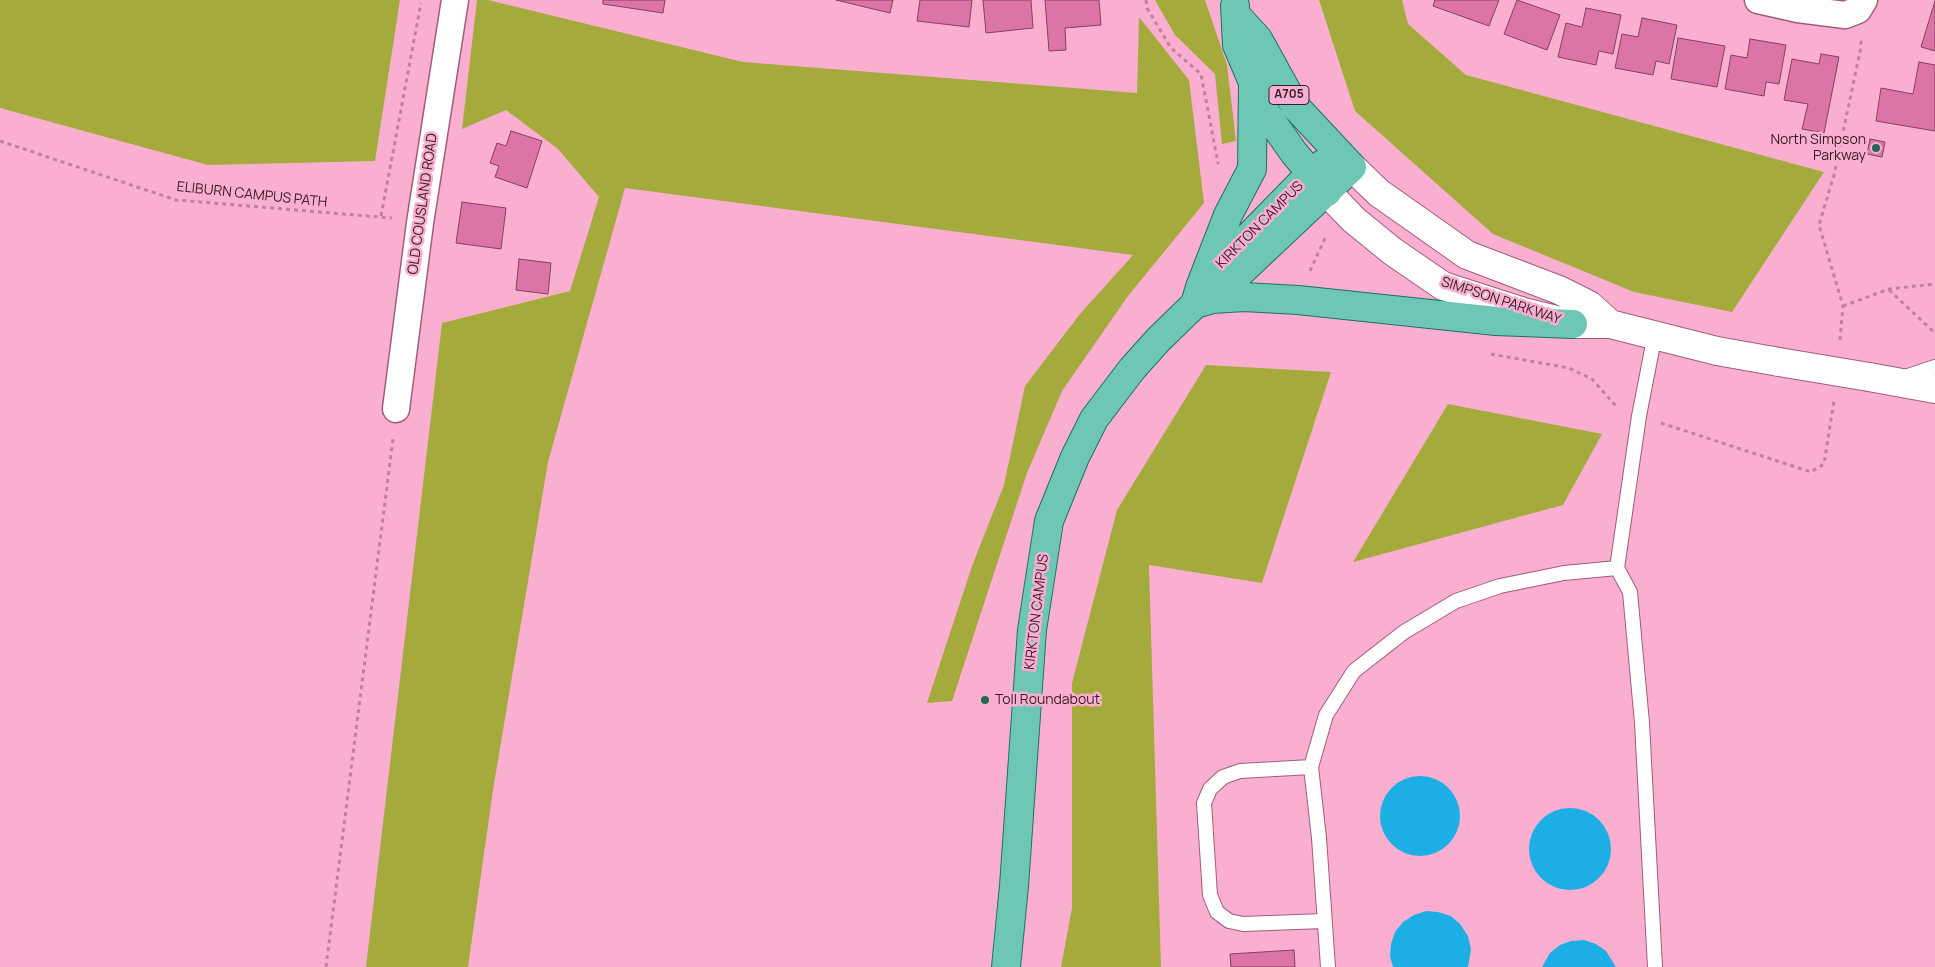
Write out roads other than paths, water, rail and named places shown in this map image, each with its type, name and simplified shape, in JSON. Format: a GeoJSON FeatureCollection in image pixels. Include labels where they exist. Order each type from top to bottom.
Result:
{"type":"FeatureCollection","features":[{"type":"Feature","properties":{"kind":"main road","name":"SIMPSON PARKWAY"},"geometry":{"type":"LineString","coordinates":[[1235,8],[1237,44],[1266,113],[1319,183],[1354,220],[1392,251],[1443,286],[1524,312],[1572,324],[1610,324],[1716,351],[1935,389]]}},
{"type":"Feature","properties":{"kind":"main road","name":"SIMPSON PARKWAY"},"geometry":{"type":"LineString","coordinates":[[1235,8],[1258,39],[1295,106],[1344,160],[1379,193],[1467,255],[1590,305],[1610,324]]}},
{"type":"Feature","properties":{"kind":"main road","name":"A705"},"geometry":{"type":"LineString","coordinates":[[1202,297],[1228,216],[1252,169],[1253,82]]}},
{"type":"Feature","properties":{"kind":"main road","name":"KIRKTON CAMPUS"},"geometry":{"type":"LineString","coordinates":[[1006,967],[1014,886],[1032,630],[1048,521],[1075,457],[1094,419],[1132,369],[1158,340],[1344,160]]}},
{"type":"Feature","properties":{"kind":"main road"},"geometry":{"type":"LineString","coordinates":[[1202,297],[1298,300],[1496,321],[1572,324]]}},
{"type":"Feature","properties":{"kind":"street","name":"OLD COUSLAND ROAD"},"geometry":{"type":"LineString","coordinates":[[396,409],[420,223],[455,0]]}},
{"type":"Feature","properties":{"kind":"street"},"geometry":{"type":"LineString","coordinates":[[1758,0],[1827,14],[1845,15],[1861,5]]}},
{"type":"Feature","properties":{"kind":"lane"},"geometry":{"type":"LineString","coordinates":[[1655,334],[1639,416],[1618,568],[1630,592],[1642,723],[1655,967]]}},
{"type":"Feature","properties":{"kind":"lane"},"geometry":{"type":"LineString","coordinates":[[1881,379],[1935,367]]}},
{"type":"Feature","properties":{"kind":"lane"},"geometry":{"type":"LineString","coordinates":[[1328,967],[1319,838],[1311,767],[1326,715],[1354,670],[1404,632],[1456,601],[1500,586],[1564,573],[1618,568]]}},
{"type":"Feature","properties":{"kind":"lane"},"geometry":{"type":"LineString","coordinates":[[1311,767],[1240,771],[1223,777],[1210,789],[1204,804],[1210,895],[1216,912],[1229,920],[1243,924],[1324,921]]}},
{"type":"Feature","properties":{"kind":"water"},"geometry":{"type":"Polygon","coordinates":[[[1420,776],[1435,779],[1448,788],[1457,801],[1460,816],[1457,831],[1448,844],[1435,853],[1420,856],[1405,853],[1392,844],[1383,831],[1380,816],[1383,801],[1392,788],[1405,779],[1420,776]]]}},
{"type":"Feature","properties":{"kind":"water"},"geometry":{"type":"Polygon","coordinates":[[[1570,808],[1586,811],[1599,820],[1608,833],[1611,849],[1608,865],[1599,878],[1586,887],[1570,890],[1554,887],[1541,878],[1532,865],[1529,849],[1532,833],[1541,820],[1554,811],[1570,808]]]}},
{"type":"Feature","properties":{"kind":"water"},"geometry":{"type":"Polygon","coordinates":[[[1426,911],[1451,916],[1460,924],[1468,936],[1471,949],[1468,967],[1393,967],[1390,956],[1395,932],[1403,922],[1414,915],[1426,911]]]}},
{"type":"Feature","properties":{"kind":"water"},"geometry":{"type":"Polygon","coordinates":[[[1584,940],[1596,944],[1606,951],[1616,967],[1542,967],[1550,953],[1560,945],[1571,941],[1584,940]]]}},
{"type":"Feature","properties":{"kind":"place","name":"North Simpson Parkway"},"geometry":{"type":"Point","coordinates":[1876,148]}},
{"type":"Feature","properties":{"kind":"place","name":"Toll Roundabout"},"geometry":{"type":"Point","coordinates":[985,700]}}]}
